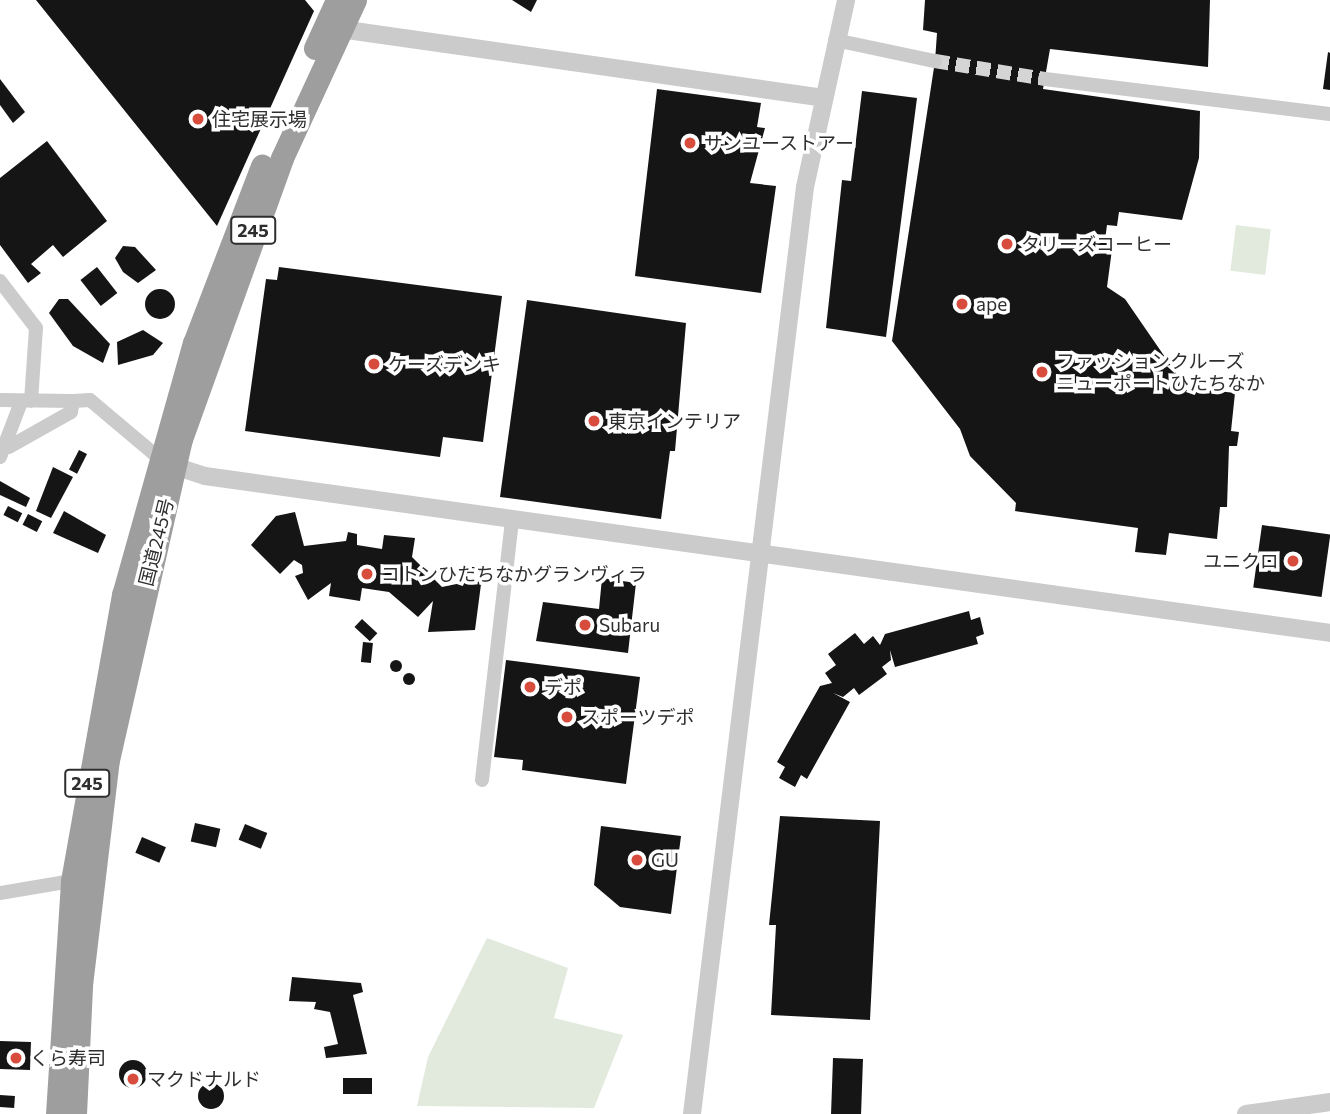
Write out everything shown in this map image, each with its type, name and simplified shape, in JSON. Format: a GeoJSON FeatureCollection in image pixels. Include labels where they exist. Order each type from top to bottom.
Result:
{"type":"FeatureCollection","features":[{"type":"Feature","properties":{"kind":"highway","name":"国道245号"},"geometry":{"type":"LineString","coordinates":[[75,1114],[81,985],[106,773],[167,464],[242,213],[337,0]]}},
{"type":"Feature","properties":{"kind":"highway","name":"国道245号"},"geometry":{"type":"LineString","coordinates":[[57,1114],[72,881],[123,595],[167,464],[252,232],[355,0]]}},
{"type":"Feature","properties":{"kind":"street"},"geometry":{"type":"LineString","coordinates":[[692,1114],[759,553],[820,97],[846,0]]}},
{"type":"Feature","properties":{"kind":"street"},"geometry":{"type":"LineString","coordinates":[[340,29],[820,97]]}},
{"type":"Feature","properties":{"kind":"street"},"geometry":{"type":"LineString","coordinates":[[835,40],[935,61]]}},
{"type":"Feature","properties":{"kind":"street"},"geometry":{"type":"LineString","coordinates":[[1045,79],[1330,114]]}},
{"type":"Feature","properties":{"kind":"street"},"geometry":{"type":"LineString","coordinates":[[0,281],[36,328],[26,401],[4,452]]}},
{"type":"Feature","properties":{"kind":"street"},"geometry":{"type":"LineString","coordinates":[[0,400],[90,400],[167,464],[512,519],[1330,633]]}},
{"type":"Feature","properties":{"kind":"street"},"geometry":{"type":"LineString","coordinates":[[4,452],[71,412],[74,401]]}},
{"type":"Feature","properties":{"kind":"street"},"geometry":{"type":"LineString","coordinates":[[482,780],[512,519]]}},
{"type":"Feature","properties":{"kind":"street"},"geometry":{"type":"LineString","coordinates":[[0,893],[72,881]]}},
{"type":"Feature","properties":{"kind":"street"},"geometry":{"type":"LineString","coordinates":[[1246,1114],[1330,1102]]}},
{"type":"Feature","properties":{"kind":"shaded area"},"geometry":{"type":"Polygon","coordinates":[[[1236,225],[1271,229],[1265,275],[1230,271],[1236,225]]]}},
{"type":"Feature","properties":{"kind":"shaded area"},"geometry":{"type":"Polygon","coordinates":[[[487,938],[568,968],[554,1018],[623,1035],[594,1108],[417,1106],[428,1057],[487,938]]]}},
{"type":"Feature","properties":{"kind":"building","name":"住宅展示場"},"geometry":{"type":"Polygon","coordinates":[[[36,0],[305,0],[314,11],[217,226],[36,0]]]}},
{"type":"Feature","properties":{"kind":"building"},"geometry":{"type":"Polygon","coordinates":[[[512,0],[537,0],[531,12],[512,0]]]}},
{"type":"Feature","properties":{"kind":"building"},"geometry":{"type":"Polygon","coordinates":[[[925,0],[1210,0],[1208,67],[1050,49],[1043,89],[1200,111],[1199,158],[1182,220],[1119,212],[1117,226],[1107,225],[1105,240],[1113,242],[1107,287],[1125,299],[1178,376],[1202,381],[1201,389],[1235,393],[1231,431],[1239,432],[1237,446],[1229,446],[1227,507],[1220,507],[1217,539],[1169,533],[1166,555],[1135,552],[1138,528],[1015,511],[1016,503],[970,456],[960,429],[892,341],[935,61],[937,33],[923,30],[925,0]]]}},
{"type":"Feature","properties":{"kind":"building"},"geometry":{"type":"Polygon","coordinates":[[[1328,52],[1330,53],[1330,90],[1323,89],[1328,52]]]}},
{"type":"Feature","properties":{"kind":"building"},"geometry":{"type":"Polygon","coordinates":[[[0,79],[25,112],[13,123],[0,105],[0,79]]]}},
{"type":"Feature","properties":{"kind":"building"},"geometry":{"type":"Polygon","coordinates":[[[657,89],[761,103],[757,127],[765,128],[750,183],[776,186],[761,293],[635,276],[657,89]]]}},
{"type":"Feature","properties":{"kind":"building"},"geometry":{"type":"Polygon","coordinates":[[[862,91],[917,98],[886,337],[826,328],[842,180],[851,181],[862,91]]]}},
{"type":"Feature","properties":{"kind":"building"},"geometry":{"type":"Polygon","coordinates":[[[47,141],[107,221],[63,257],[53,245],[31,264],[41,273],[28,283],[0,245],[0,178],[47,141]]]}},
{"type":"Feature","properties":{"kind":"building"},"geometry":{"type":"Polygon","coordinates":[[[123,246],[135,247],[156,270],[138,283],[123,272],[115,258],[123,246]]]}},
{"type":"Feature","properties":{"kind":"building"},"geometry":{"type":"Polygon","coordinates":[[[97,267],[117,293],[101,306],[80,280],[97,267]]]}},
{"type":"Feature","properties":{"kind":"building","name":"ケーズデンキ"},"geometry":{"type":"Polygon","coordinates":[[[279,267],[502,296],[483,442],[443,437],[440,457],[245,431],[266,279],[277,280],[279,267]]]}},
{"type":"Feature","properties":{"kind":"building"},"geometry":{"type":"Polygon","coordinates":[[[160,289],[166,290],[174,298],[174,310],[166,318],[160,319],[154,318],[146,310],[145,304],[146,298],[154,290],[160,289]]]}},
{"type":"Feature","properties":{"kind":"building"},"geometry":{"type":"Polygon","coordinates":[[[59,299],[68,299],[110,344],[103,363],[73,346],[49,313],[59,299]]]}},
{"type":"Feature","properties":{"kind":"building","name":"東京インテリア"},"geometry":{"type":"Polygon","coordinates":[[[527,300],[686,323],[675,451],[670,451],[661,519],[500,497],[527,300]]]}},
{"type":"Feature","properties":{"kind":"building"},"geometry":{"type":"Polygon","coordinates":[[[143,330],[163,343],[153,355],[118,365],[117,342],[143,330]]]}},
{"type":"Feature","properties":{"kind":"building"},"geometry":{"type":"Polygon","coordinates":[[[79,450],[87,454],[77,474],[69,470],[79,450]]]}},
{"type":"Feature","properties":{"kind":"building"},"geometry":{"type":"Polygon","coordinates":[[[53,467],[73,477],[51,518],[36,511],[53,467]]]}},
{"type":"Feature","properties":{"kind":"building"},"geometry":{"type":"Polygon","coordinates":[[[0,481],[30,498],[26,507],[0,495],[0,481]]]}},
{"type":"Feature","properties":{"kind":"building"},"geometry":{"type":"Polygon","coordinates":[[[8,506],[22,513],[18,522],[3,515],[8,506]]]}},
{"type":"Feature","properties":{"kind":"building"},"geometry":{"type":"Polygon","coordinates":[[[64,511],[106,535],[98,553],[53,533],[64,511]]]}},
{"type":"Feature","properties":{"kind":"building","name":"コトンひたちなかグランヴィラ"},"geometry":{"type":"Polygon","coordinates":[[[295,512],[304,546],[346,541],[348,532],[357,534],[357,545],[382,549],[384,535],[415,538],[412,557],[442,587],[466,582],[468,566],[483,569],[475,630],[428,632],[433,601],[418,617],[389,592],[362,588],[360,601],[329,596],[331,583],[308,600],[295,576],[303,573],[302,565],[294,560],[280,574],[251,545],[276,516],[295,512]]]}},
{"type":"Feature","properties":{"kind":"building"},"geometry":{"type":"Polygon","coordinates":[[[28,514],[42,521],[37,532],[23,525],[28,514]]]}},
{"type":"Feature","properties":{"kind":"building","name":"ユニクロ"},"geometry":{"type":"Polygon","coordinates":[[[1262,525],[1330,535],[1322,597],[1253,587],[1262,525]]]}},
{"type":"Feature","properties":{"kind":"building","name":"Subaru"},"geometry":{"type":"Polygon","coordinates":[[[602,578],[636,583],[628,653],[536,641],[543,602],[599,609],[602,578]]]}},
{"type":"Feature","properties":{"kind":"building"},"geometry":{"type":"Polygon","coordinates":[[[969,611],[971,620],[980,617],[984,634],[976,637],[978,644],[895,667],[890,650],[891,660],[882,667],[887,674],[859,695],[854,688],[843,697],[833,693],[850,702],[807,779],[801,775],[795,787],[779,778],[785,767],[777,762],[820,686],[832,683],[825,673],[836,665],[828,654],[855,633],[864,644],[873,636],[880,645],[885,634],[969,611]]]}},
{"type":"Feature","properties":{"kind":"building"},"geometry":{"type":"Polygon","coordinates":[[[362,619],[377,633],[370,641],[354,627],[362,619]]]}},
{"type":"Feature","properties":{"kind":"building"},"geometry":{"type":"Polygon","coordinates":[[[363,642],[373,643],[371,663],[361,662],[363,642]]]}},
{"type":"Feature","properties":{"kind":"building"},"geometry":{"type":"Polygon","coordinates":[[[396,660],[402,666],[396,672],[390,666],[396,660]]]}},
{"type":"Feature","properties":{"kind":"building","name":"スポーツデポ"},"geometry":{"type":"Polygon","coordinates":[[[506,660],[640,677],[626,784],[522,770],[523,760],[494,757],[506,660]]]}},
{"type":"Feature","properties":{"kind":"building"},"geometry":{"type":"Polygon","coordinates":[[[409,673],[415,679],[409,685],[403,679],[409,673]]]}},
{"type":"Feature","properties":{"kind":"building"},"geometry":{"type":"Polygon","coordinates":[[[780,816],[880,821],[870,1020],[771,1015],[776,925],[769,925],[780,816]]]}},
{"type":"Feature","properties":{"kind":"building"},"geometry":{"type":"Polygon","coordinates":[[[195,823],[220,829],[216,847],[191,842],[195,823]]]}},
{"type":"Feature","properties":{"kind":"building"},"geometry":{"type":"Polygon","coordinates":[[[245,824],[267,833],[261,849],[239,840],[245,824]]]}},
{"type":"Feature","properties":{"kind":"building","name":"GU"},"geometry":{"type":"Polygon","coordinates":[[[601,826],[681,836],[671,914],[620,907],[594,885],[601,826]]]}},
{"type":"Feature","properties":{"kind":"building"},"geometry":{"type":"Polygon","coordinates":[[[142,837],[166,847],[159,863],[135,853],[142,837]]]}},
{"type":"Feature","properties":{"kind":"building"},"geometry":{"type":"Polygon","coordinates":[[[292,977],[361,983],[363,992],[353,995],[367,1054],[326,1058],[324,1047],[338,1044],[330,1012],[314,1009],[316,1002],[289,1001],[292,977]]]}},
{"type":"Feature","properties":{"kind":"building"},"geometry":{"type":"Polygon","coordinates":[[[0,1041],[31,1042],[30,1070],[0,1069],[0,1041]]]}},
{"type":"Feature","properties":{"kind":"building"},"geometry":{"type":"Polygon","coordinates":[[[833,1058],[863,1059],[861,1114],[831,1114],[833,1058]]]}},
{"type":"Feature","properties":{"kind":"building","name":"マクドナルド"},"geometry":{"type":"Polygon","coordinates":[[[133,1060],[143,1064],[147,1074],[143,1084],[133,1088],[123,1084],[119,1074],[123,1064],[133,1060]]]}},
{"type":"Feature","properties":{"kind":"building"},"geometry":{"type":"Polygon","coordinates":[[[343,1078],[372,1078],[372,1094],[343,1094],[343,1078]]]}},
{"type":"Feature","properties":{"kind":"building"},"geometry":{"type":"Polygon","coordinates":[[[211,1083],[220,1087],[224,1096],[220,1105],[211,1109],[202,1105],[198,1096],[202,1087],[211,1083]]]}},
{"type":"Feature","properties":{"kind":"building"},"geometry":{"type":"Polygon","coordinates":[[[0,1095],[15,1096],[14,1108],[0,1107],[0,1095]]]}},
{"type":"Feature","properties":{"kind":"tunnel"},"geometry":{"type":"LineString","coordinates":[[935,61],[1045,79]]}},
{"type":"Feature","properties":{"kind":"place","name":"住宅展示場"},"geometry":{"type":"Point","coordinates":[198,119]}},
{"type":"Feature","properties":{"kind":"place","name":"サンユーストアー"},"geometry":{"type":"Point","coordinates":[690,143]}},
{"type":"Feature","properties":{"kind":"place","name":"タリーズコーヒー"},"geometry":{"type":"Point","coordinates":[1007,244]}},
{"type":"Feature","properties":{"kind":"place","name":"ape"},"geometry":{"type":"Point","coordinates":[962,304]}},
{"type":"Feature","properties":{"kind":"place","name":"ケーズデンキ"},"geometry":{"type":"Point","coordinates":[374,364]}},
{"type":"Feature","properties":{"kind":"place","name":"ファッションクルーズ ニューポートひたちなか"},"geometry":{"type":"Point","coordinates":[1042,372]}},
{"type":"Feature","properties":{"kind":"place","name":"東京インテリア"},"geometry":{"type":"Point","coordinates":[594,421]}},
{"type":"Feature","properties":{"kind":"place","name":"ユニクロ"},"geometry":{"type":"Point","coordinates":[1293,561]}},
{"type":"Feature","properties":{"kind":"place","name":"コトンひたちなかグランヴィラ"},"geometry":{"type":"Point","coordinates":[367,574]}},
{"type":"Feature","properties":{"kind":"place","name":"Subaru"},"geometry":{"type":"Point","coordinates":[585,625]}},
{"type":"Feature","properties":{"kind":"place","name":"デポ"},"geometry":{"type":"Point","coordinates":[530,687]}},
{"type":"Feature","properties":{"kind":"place","name":"スポーツデポ"},"geometry":{"type":"Point","coordinates":[567,717]}},
{"type":"Feature","properties":{"kind":"place","name":"GU"},"geometry":{"type":"Point","coordinates":[637,860]}},
{"type":"Feature","properties":{"kind":"place","name":"くら寿司"},"geometry":{"type":"Point","coordinates":[16,1058]}},
{"type":"Feature","properties":{"kind":"place","name":"マクドナルド"},"geometry":{"type":"Point","coordinates":[133,1079]}}]}
